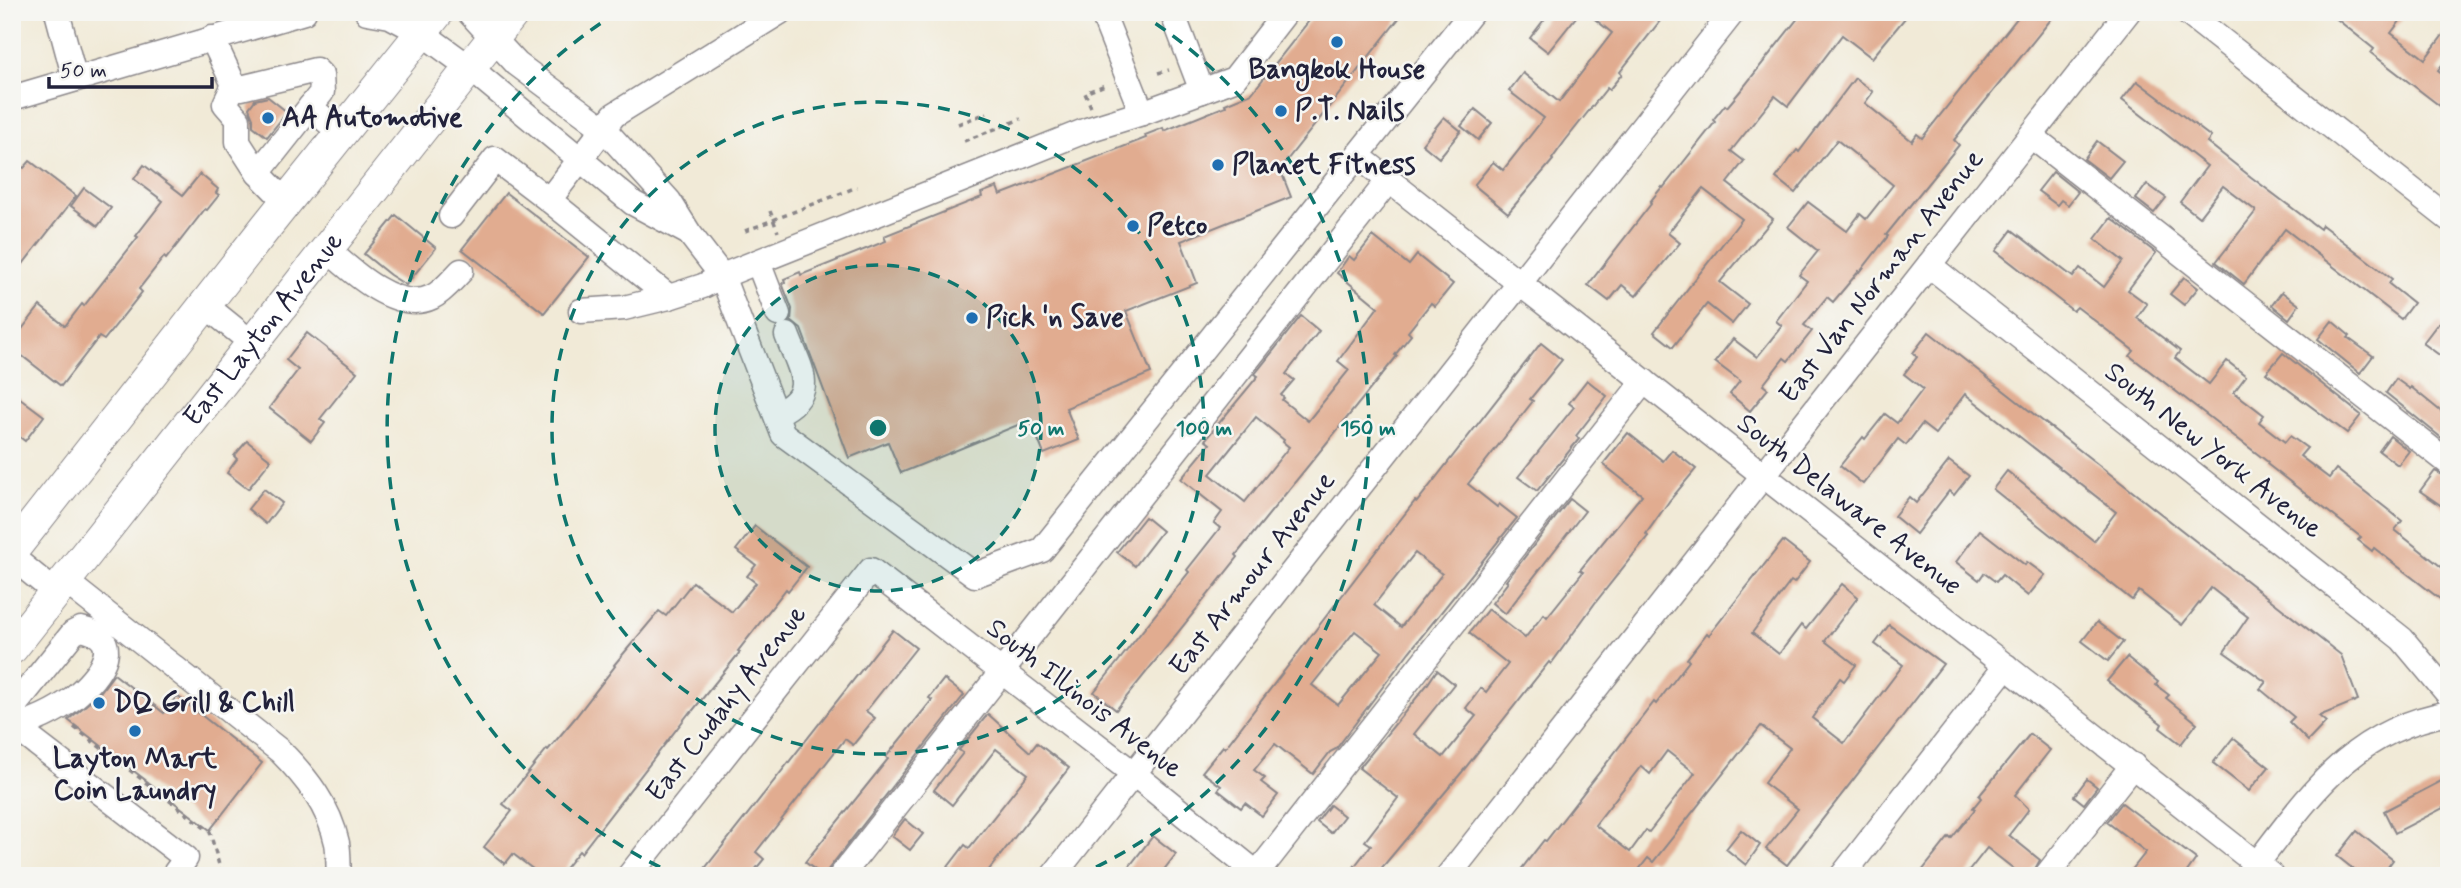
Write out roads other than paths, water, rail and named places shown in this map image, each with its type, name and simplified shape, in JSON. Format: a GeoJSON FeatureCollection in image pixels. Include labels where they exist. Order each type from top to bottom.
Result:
{"type":"FeatureCollection","features":[{"type":"Feature","properties":{"kind":"main road","name":"East Layton Avenue"},"geometry":{"type":"LineString","coordinates":[[12,648],[514,12]]}},
{"type":"Feature","properties":{"kind":"main road"},"geometry":{"type":"LineString","coordinates":[[12,554],[286,202],[430,23]]}},
{"type":"Feature","properties":{"kind":"street"},"geometry":{"type":"LineString","coordinates":[[12,98],[212,38],[251,19],[304,12]]}},
{"type":"Feature","properties":{"kind":"street"},"geometry":{"type":"LineString","coordinates":[[368,12],[430,23],[470,68],[633,203],[689,233]]}},
{"type":"Feature","properties":{"kind":"street"},"geometry":{"type":"LineString","coordinates":[[469,12],[517,64],[603,128],[669,201],[689,233],[722,276],[783,433],[975,575],[1042,550],[1472,12]]}},
{"type":"Feature","properties":{"kind":"street"},"geometry":{"type":"LineString","coordinates":[[549,200],[614,115],[780,12]]}},
{"type":"Feature","properties":{"kind":"street"},"geometry":{"type":"LineString","coordinates":[[1102,12],[1142,113]]}},
{"type":"Feature","properties":{"kind":"street"},"geometry":{"type":"LineString","coordinates":[[1172,12],[1202,91]]}},
{"type":"Feature","properties":{"kind":"street"},"geometry":{"type":"LineString","coordinates":[[581,311],[624,308],[703,286],[722,276],[1087,130],[1234,79],[1286,12]]}},
{"type":"Feature","properties":{"kind":"street","name":"East Armour Avenue"},"geometry":{"type":"LineString","coordinates":[[1053,876],[1733,12]]}},
{"type":"Feature","properties":{"kind":"street","name":"East Van Norman Avenue"},"geometry":{"type":"LineString","coordinates":[[1448,876],[2128,12]]}},
{"type":"Feature","properties":{"kind":"street"},"geometry":{"type":"LineString","coordinates":[[2186,12],[2449,219]]}},
{"type":"Feature","properties":{"kind":"street"},"geometry":{"type":"LineString","coordinates":[[59,13],[75,79]]}},
{"type":"Feature","properties":{"kind":"street"},"geometry":{"type":"LineString","coordinates":[[212,38],[234,85],[241,88],[316,70],[321,75],[322,92],[258,173]]}},
{"type":"Feature","properties":{"kind":"street"},"geometry":{"type":"LineString","coordinates":[[234,85],[225,104],[238,119],[238,142],[258,173],[286,202]]}},
{"type":"Feature","properties":{"kind":"street"},"geometry":{"type":"LineString","coordinates":[[310,107],[341,133]]}},
{"type":"Feature","properties":{"kind":"street"},"geometry":{"type":"LineString","coordinates":[[2031,136],[2449,463]]}},
{"type":"Feature","properties":{"kind":"street","name":"South Delaware Avenue"},"geometry":{"type":"LineString","coordinates":[[1358,156],[2133,765],[2259,872]]}},
{"type":"Feature","properties":{"kind":"street"},"geometry":{"type":"LineString","coordinates":[[451,216],[495,159],[669,297]]}},
{"type":"Feature","properties":{"kind":"street"},"geometry":{"type":"LineString","coordinates":[[841,876],[1389,180]]}},
{"type":"Feature","properties":{"kind":"street"},"geometry":{"type":"LineString","coordinates":[[327,249],[346,267],[381,292],[410,302],[432,298],[461,271]]}},
{"type":"Feature","properties":{"kind":"street"},"geometry":{"type":"LineString","coordinates":[[758,262],[805,382],[801,395],[789,408],[776,414]]}},
{"type":"Feature","properties":{"kind":"street","name":"South New York Avenue"},"geometry":{"type":"LineString","coordinates":[[1929,265],[2402,639],[2449,695]]}},
{"type":"Feature","properties":{"kind":"street"},"geometry":{"type":"LineString","coordinates":[[205,305],[252,343]]}},
{"type":"Feature","properties":{"kind":"street"},"geometry":{"type":"LineString","coordinates":[[1257,875],[1644,381]]}},
{"type":"Feature","properties":{"kind":"street"},"geometry":{"type":"LineString","coordinates":[[12,554],[61,587],[280,751],[304,775],[324,807],[337,843],[339,876]]}},
{"type":"Feature","properties":{"kind":"street","name":"South Illinois Avenue"},"geometry":{"type":"LineString","coordinates":[[871,570],[1134,774],[1257,875]]}},
{"type":"Feature","properties":{"kind":"street","name":"East Cudahy Avenue"},"geometry":{"type":"LineString","coordinates":[[629,876],[871,570]]}},
{"type":"Feature","properties":{"kind":"street"},"geometry":{"type":"LineString","coordinates":[[80,629],[94,632],[102,638],[106,649],[101,668],[78,694],[37,720],[14,729],[15,705],[72,633],[80,629]]}},
{"type":"Feature","properties":{"kind":"street"},"geometry":{"type":"LineString","coordinates":[[1842,876],[2006,666]]}},
{"type":"Feature","properties":{"kind":"street"},"geometry":{"type":"LineString","coordinates":[[2259,872],[2316,788],[2353,753],[2385,734],[2423,718],[2449,713]]}},
{"type":"Feature","properties":{"kind":"street"},"geometry":{"type":"LineString","coordinates":[[14,729],[186,859],[173,876]]}},
{"type":"Feature","properties":{"kind":"street"},"geometry":{"type":"LineString","coordinates":[[2046,876],[2133,765]]}},
{"type":"Feature","properties":{"kind":"place","name":"Bangkok House"},"geometry":{"type":"Point","coordinates":[1337,42]}},
{"type":"Feature","properties":{"kind":"place","name":"P.T. Nails"},"geometry":{"type":"Point","coordinates":[1281,111]}},
{"type":"Feature","properties":{"kind":"place","name":"AA Automotive"},"geometry":{"type":"Point","coordinates":[268,118]}},
{"type":"Feature","properties":{"kind":"place","name":"Planet Fitness"},"geometry":{"type":"Point","coordinates":[1218,165]}},
{"type":"Feature","properties":{"kind":"place","name":"Petco"},"geometry":{"type":"Point","coordinates":[1133,226]}},
{"type":"Feature","properties":{"kind":"place","name":"Pick 'n Save"},"geometry":{"type":"Point","coordinates":[972,318]}},
{"type":"Feature","properties":{"kind":"place","name":"DQ Grill & Chill"},"geometry":{"type":"Point","coordinates":[99,703]}},
{"type":"Feature","properties":{"kind":"place","name":"Layton Mart Coin Laundry"},"geometry":{"type":"Point","coordinates":[135,731]}}]}
